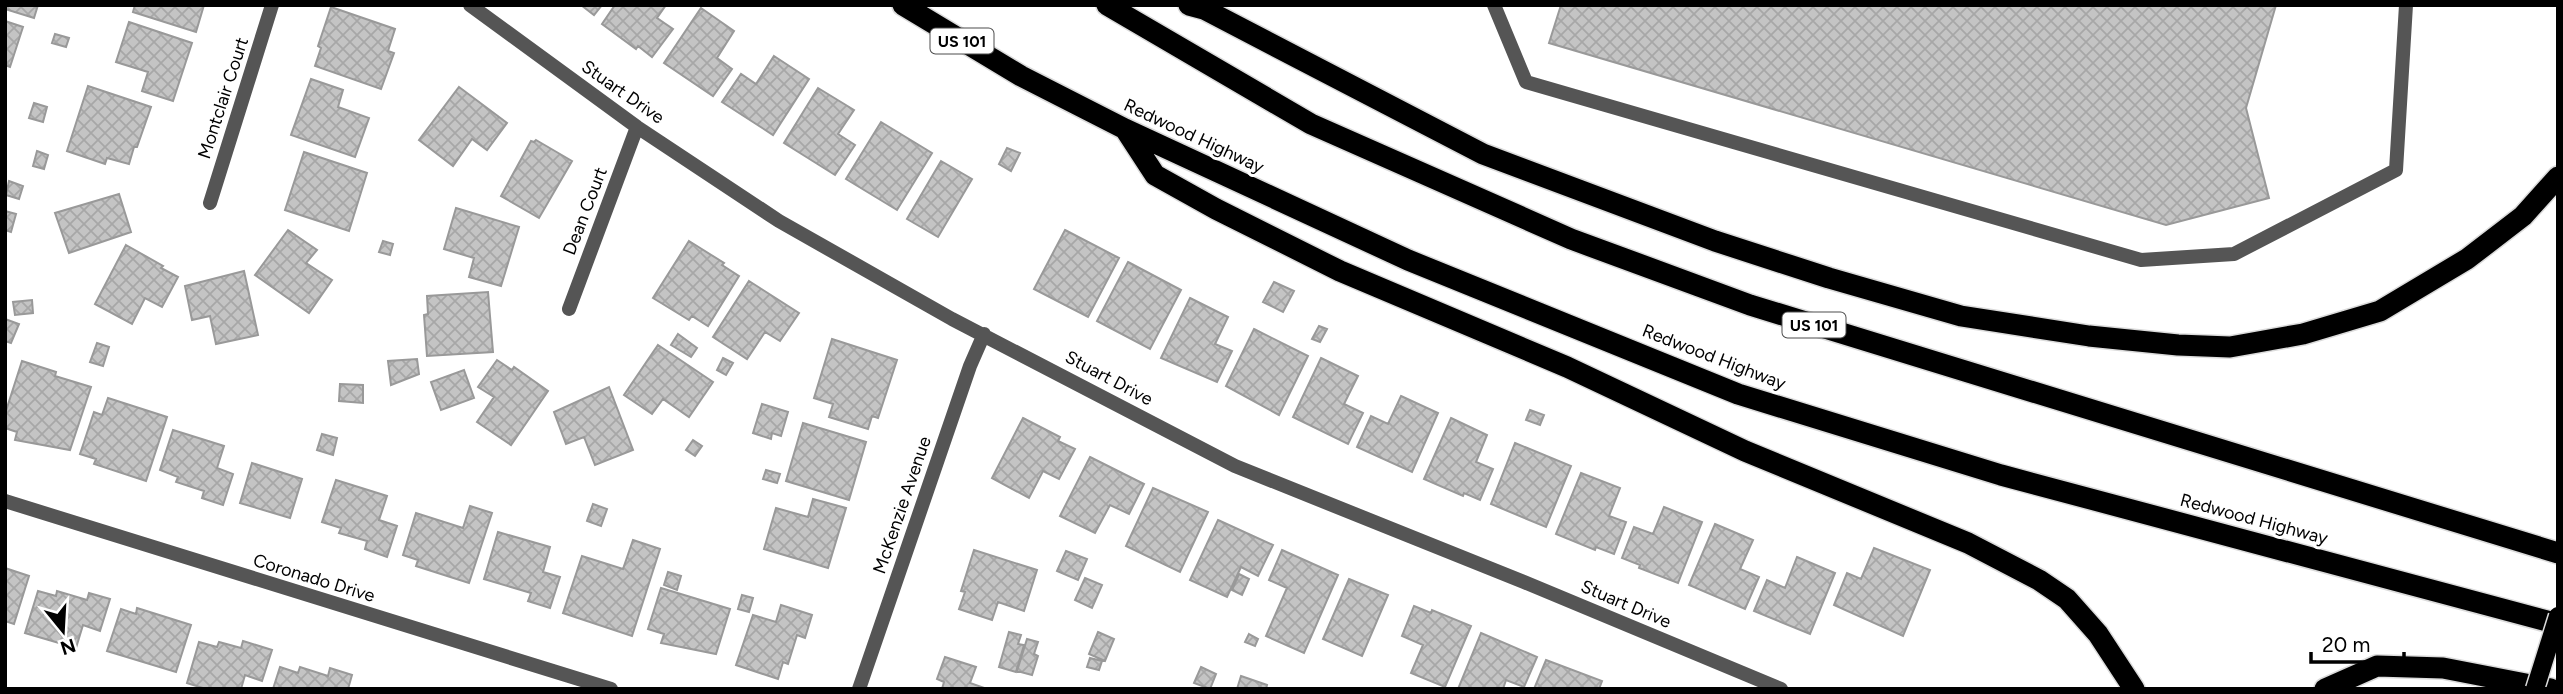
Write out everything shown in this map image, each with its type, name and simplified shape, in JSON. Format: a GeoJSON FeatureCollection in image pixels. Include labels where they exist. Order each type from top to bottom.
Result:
{"type":"FeatureCollection","features":[{"type":"Feature","properties":{"kind":"highway","name":"Redwood Highway"},"geometry":{"type":"LineString","coordinates":[[903,5],[1021,76],[1125,129],[1408,260],[1738,394],[2001,475],[2558,624]]}},
{"type":"Feature","properties":{"kind":"highway","name":"US 101"},"geometry":{"type":"LineString","coordinates":[[1107,5],[1311,124],[1571,239],[1751,305],[2558,553]]}},
{"type":"Feature","properties":{"kind":"highway"},"geometry":{"type":"LineString","coordinates":[[1189,5],[1204,9],[1483,154],[1715,241],[1829,278],[1961,316],[2089,337],[2230,347],[2303,334],[2380,311],[2467,259],[2523,216],[2558,177]]}},
{"type":"Feature","properties":{"kind":"highway"},"geometry":{"type":"LineString","coordinates":[[1125,129],[1154,175],[1340,271],[1567,367],[1745,451],[1968,542],[2039,580],[2067,599],[2098,634],[2134,689]]}},
{"type":"Feature","properties":{"kind":"highway"},"geometry":{"type":"LineString","coordinates":[[2325,689],[2377,666],[2443,668],[2551,689]]}},
{"type":"Feature","properties":{"kind":"main road"},"geometry":{"type":"LineString","coordinates":[[2535,689],[2558,616]]}},
{"type":"Feature","properties":{"kind":"street","name":"Montclair Court"},"geometry":{"type":"LineString","coordinates":[[210,203],[272,5]]}},
{"type":"Feature","properties":{"kind":"street","name":"Stuart Drive"},"geometry":{"type":"LineString","coordinates":[[470,5],[637,127],[779,221],[952,319],[1236,467],[1524,582],[1781,689]]}},
{"type":"Feature","properties":{"kind":"street"},"geometry":{"type":"LineString","coordinates":[[1494,5],[1526,82],[2141,260],[2234,254],[2396,170],[2406,5]]}},
{"type":"Feature","properties":{"kind":"street","name":"Dean Court"},"geometry":{"type":"LineString","coordinates":[[569,309],[637,127]]}},
{"type":"Feature","properties":{"kind":"street","name":"McKenzie Avenue"},"geometry":{"type":"LineString","coordinates":[[859,689],[970,366],[984,334]]}},
{"type":"Feature","properties":{"kind":"street","name":"Coronado Drive"},"geometry":{"type":"LineString","coordinates":[[5,501],[611,689]]}},
{"type":"Feature","properties":{"kind":"building"},"geometry":{"type":"Polygon","coordinates":[[[5,5],[38,5],[34,18],[5,9],[5,5]]]}},
{"type":"Feature","properties":{"kind":"building"},"geometry":{"type":"Polygon","coordinates":[[[135,5],[204,5],[196,32],[133,12],[135,5]]]}},
{"type":"Feature","properties":{"kind":"building"},"geometry":{"type":"Polygon","coordinates":[[[581,5],[602,5],[594,15],[581,5]]]}},
{"type":"Feature","properties":{"kind":"building"},"geometry":{"type":"Polygon","coordinates":[[[615,5],[666,5],[657,18],[673,29],[652,57],[638,46],[636,49],[602,24],[615,5]]]}},
{"type":"Feature","properties":{"kind":"building"},"geometry":{"type":"Polygon","coordinates":[[[1561,5],[2276,5],[2246,108],[2269,198],[2166,225],[1549,43],[1561,5]]]}},
{"type":"Feature","properties":{"kind":"building"},"geometry":{"type":"Polygon","coordinates":[[[331,7],[395,29],[388,51],[394,53],[381,89],[315,66],[321,48],[318,46],[331,7]]]}},
{"type":"Feature","properties":{"kind":"building"},"geometry":{"type":"Polygon","coordinates":[[[701,8],[734,31],[717,58],[732,69],[713,96],[664,63],[701,8]]]}},
{"type":"Feature","properties":{"kind":"building"},"geometry":{"type":"Polygon","coordinates":[[[5,21],[23,27],[10,67],[5,65],[5,21]]]}},
{"type":"Feature","properties":{"kind":"building"},"geometry":{"type":"Polygon","coordinates":[[[129,22],[192,43],[173,101],[142,91],[148,72],[116,62],[129,22]]]}},
{"type":"Feature","properties":{"kind":"building"},"geometry":{"type":"Polygon","coordinates":[[[55,34],[69,38],[66,47],[52,43],[55,34]]]}},
{"type":"Feature","properties":{"kind":"building"},"geometry":{"type":"Polygon","coordinates":[[[774,56],[809,79],[773,135],[722,102],[741,74],[756,84],[774,56]]]}},
{"type":"Feature","properties":{"kind":"building"},"geometry":{"type":"Polygon","coordinates":[[[311,79],[343,90],[338,107],[369,118],[355,157],[291,135],[311,79]]]}},
{"type":"Feature","properties":{"kind":"building"},"geometry":{"type":"Polygon","coordinates":[[[88,86],[151,107],[129,164],[107,158],[105,164],[67,151],[88,86]]]}},
{"type":"Feature","properties":{"kind":"building"},"geometry":{"type":"Polygon","coordinates":[[[459,87],[507,123],[487,150],[472,139],[453,166],[419,140],[459,87]]]}},
{"type":"Feature","properties":{"kind":"building"},"geometry":{"type":"Polygon","coordinates":[[[818,88],[854,110],[838,134],[855,145],[835,175],[784,143],[818,88]]]}},
{"type":"Feature","properties":{"kind":"building"},"geometry":{"type":"Polygon","coordinates":[[[34,103],[47,107],[43,122],[29,118],[34,103]]]}},
{"type":"Feature","properties":{"kind":"building"},"geometry":{"type":"Polygon","coordinates":[[[881,122],[932,153],[897,210],[846,179],[881,122]]]}},
{"type":"Feature","properties":{"kind":"building"},"geometry":{"type":"Polygon","coordinates":[[[536,140],[572,161],[539,218],[501,196],[531,141],[536,140]]]}},
{"type":"Feature","properties":{"kind":"building"},"geometry":{"type":"Polygon","coordinates":[[[1007,148],[1020,153],[1011,171],[999,164],[1007,148]]]}},
{"type":"Feature","properties":{"kind":"building"},"geometry":{"type":"Polygon","coordinates":[[[37,151],[48,155],[44,169],[33,166],[37,151]]]}},
{"type":"Feature","properties":{"kind":"building"},"geometry":{"type":"Polygon","coordinates":[[[304,152],[367,173],[349,231],[285,210],[304,152]]]}},
{"type":"Feature","properties":{"kind":"building"},"geometry":{"type":"Polygon","coordinates":[[[941,161],[972,179],[938,237],[907,219],[941,161]]]}},
{"type":"Feature","properties":{"kind":"building"},"geometry":{"type":"Polygon","coordinates":[[[9,181],[23,186],[19,199],[6,195],[9,181]]]}},
{"type":"Feature","properties":{"kind":"building"},"geometry":{"type":"Polygon","coordinates":[[[119,194],[131,232],[69,253],[55,213],[119,194]]]}},
{"type":"Feature","properties":{"kind":"building"},"geometry":{"type":"Polygon","coordinates":[[[456,208],[519,227],[501,286],[469,277],[474,258],[444,249],[456,208]]]}},
{"type":"Feature","properties":{"kind":"building"},"geometry":{"type":"Polygon","coordinates":[[[5,211],[16,214],[11,232],[5,230],[5,211]]]}},
{"type":"Feature","properties":{"kind":"building"},"geometry":{"type":"Polygon","coordinates":[[[288,230],[317,250],[306,263],[332,280],[309,313],[255,275],[288,230]]]}},
{"type":"Feature","properties":{"kind":"building"},"geometry":{"type":"Polygon","coordinates":[[[1065,230],[1119,258],[1088,317],[1034,289],[1065,230]]]}},
{"type":"Feature","properties":{"kind":"building"},"geometry":{"type":"Polygon","coordinates":[[[383,241],[393,244],[390,255],[379,252],[383,241]]]}},
{"type":"Feature","properties":{"kind":"building"},"geometry":{"type":"Polygon","coordinates":[[[689,241],[739,276],[708,326],[692,316],[689,320],[653,298],[689,241]]]}},
{"type":"Feature","properties":{"kind":"building"},"geometry":{"type":"Polygon","coordinates":[[[126,245],[178,277],[162,307],[145,298],[132,324],[95,304],[126,245]]]}},
{"type":"Feature","properties":{"kind":"building"},"geometry":{"type":"Polygon","coordinates":[[[1128,262],[1181,290],[1150,349],[1097,321],[1128,262]]]}},
{"type":"Feature","properties":{"kind":"building"},"geometry":{"type":"Polygon","coordinates":[[[244,271],[258,335],[216,344],[210,316],[192,320],[185,286],[244,271]]]}},
{"type":"Feature","properties":{"kind":"building"},"geometry":{"type":"Polygon","coordinates":[[[749,281],[799,313],[780,341],[765,332],[747,359],[713,337],[749,281]]]}},
{"type":"Feature","properties":{"kind":"building"},"geometry":{"type":"Polygon","coordinates":[[[1274,282],[1294,291],[1283,312],[1263,302],[1274,282]]]}},
{"type":"Feature","properties":{"kind":"building"},"geometry":{"type":"Polygon","coordinates":[[[488,292],[493,352],[427,356],[424,315],[428,314],[427,296],[488,292]]]}},
{"type":"Feature","properties":{"kind":"building"},"geometry":{"type":"Polygon","coordinates":[[[1190,298],[1228,317],[1215,344],[1232,351],[1217,382],[1161,358],[1190,298]]]}},
{"type":"Feature","properties":{"kind":"building"},"geometry":{"type":"Polygon","coordinates":[[[32,300],[33,313],[15,315],[13,302],[32,300]]]}},
{"type":"Feature","properties":{"kind":"building"},"geometry":{"type":"Polygon","coordinates":[[[5,319],[19,324],[11,343],[5,341],[5,319]]]}},
{"type":"Feature","properties":{"kind":"building"},"geometry":{"type":"Polygon","coordinates":[[[1319,326],[1327,329],[1320,342],[1312,339],[1319,326]]]}},
{"type":"Feature","properties":{"kind":"building"},"geometry":{"type":"Polygon","coordinates":[[[1254,329],[1308,356],[1279,415],[1226,386],[1254,329]]]}},
{"type":"Feature","properties":{"kind":"building"},"geometry":{"type":"Polygon","coordinates":[[[678,334],[697,348],[691,357],[671,345],[678,334]]]}},
{"type":"Feature","properties":{"kind":"building"},"geometry":{"type":"Polygon","coordinates":[[[832,339],[897,360],[878,418],[872,416],[868,429],[829,417],[833,404],[814,398],[832,339]]]}},
{"type":"Feature","properties":{"kind":"building"},"geometry":{"type":"Polygon","coordinates":[[[97,343],[109,347],[103,366],[90,362],[97,343]]]}},
{"type":"Feature","properties":{"kind":"building"},"geometry":{"type":"Polygon","coordinates":[[[658,345],[713,382],[689,417],[663,399],[652,414],[624,395],[658,345]]]}},
{"type":"Feature","properties":{"kind":"building"},"geometry":{"type":"Polygon","coordinates":[[[723,358],[733,363],[726,375],[717,370],[723,358]]]}},
{"type":"Feature","properties":{"kind":"building"},"geometry":{"type":"Polygon","coordinates":[[[1321,358],[1358,376],[1344,404],[1363,413],[1348,444],[1293,417],[1321,358]]]}},
{"type":"Feature","properties":{"kind":"building"},"geometry":{"type":"Polygon","coordinates":[[[417,359],[419,374],[391,385],[388,361],[417,359]]]}},
{"type":"Feature","properties":{"kind":"building"},"geometry":{"type":"Polygon","coordinates":[[[497,360],[512,370],[514,367],[548,391],[511,445],[477,422],[494,397],[478,387],[497,360]]]}},
{"type":"Feature","properties":{"kind":"building"},"geometry":{"type":"Polygon","coordinates":[[[22,361],[56,372],[55,376],[91,387],[70,450],[15,440],[17,432],[5,428],[5,414],[22,361]]]}},
{"type":"Feature","properties":{"kind":"building"},"geometry":{"type":"Polygon","coordinates":[[[464,370],[474,398],[441,410],[431,382],[464,370]]]}},
{"type":"Feature","properties":{"kind":"building"},"geometry":{"type":"Polygon","coordinates":[[[340,384],[363,385],[363,403],[339,401],[340,384]]]}},
{"type":"Feature","properties":{"kind":"building"},"geometry":{"type":"Polygon","coordinates":[[[609,387],[633,450],[595,465],[584,437],[566,444],[554,412],[609,387]]]}},
{"type":"Feature","properties":{"kind":"building"},"geometry":{"type":"Polygon","coordinates":[[[1401,396],[1438,413],[1412,472],[1357,447],[1371,416],[1388,424],[1401,396]]]}},
{"type":"Feature","properties":{"kind":"building"},"geometry":{"type":"Polygon","coordinates":[[[108,398],[167,417],[146,481],[94,464],[96,459],[80,454],[94,412],[102,415],[108,398]]]}},
{"type":"Feature","properties":{"kind":"building"},"geometry":{"type":"Polygon","coordinates":[[[762,404],[788,412],[781,436],[772,433],[771,439],[753,433],[762,404]]]}},
{"type":"Feature","properties":{"kind":"building"},"geometry":{"type":"Polygon","coordinates":[[[1530,410],[1544,415],[1540,425],[1526,420],[1530,410]]]}},
{"type":"Feature","properties":{"kind":"building"},"geometry":{"type":"Polygon","coordinates":[[[1023,418],[1060,437],[1058,441],[1075,449],[1059,479],[1043,471],[1029,498],[992,478],[1023,418]]]}},
{"type":"Feature","properties":{"kind":"building"},"geometry":{"type":"Polygon","coordinates":[[[1451,418],[1487,435],[1476,462],[1493,469],[1480,500],[1464,493],[1463,496],[1424,479],[1451,418]]]}},
{"type":"Feature","properties":{"kind":"building"},"geometry":{"type":"Polygon","coordinates":[[[803,423],[866,442],[849,500],[786,481],[803,423]]]}},
{"type":"Feature","properties":{"kind":"building"},"geometry":{"type":"Polygon","coordinates":[[[173,430],[224,446],[217,468],[233,474],[223,505],[202,498],[204,491],[176,482],[178,477],[160,470],[173,430]]]}},
{"type":"Feature","properties":{"kind":"building"},"geometry":{"type":"Polygon","coordinates":[[[322,434],[337,438],[333,455],[317,450],[322,434]]]}},
{"type":"Feature","properties":{"kind":"building"},"geometry":{"type":"Polygon","coordinates":[[[693,440],[702,446],[695,456],[686,450],[693,440]]]}},
{"type":"Feature","properties":{"kind":"building"},"geometry":{"type":"Polygon","coordinates":[[[1515,443],[1571,466],[1546,527],[1491,504],[1515,443]]]}},
{"type":"Feature","properties":{"kind":"building"},"geometry":{"type":"Polygon","coordinates":[[[1090,457],[1144,484],[1129,514],[1110,505],[1095,533],[1060,516],[1090,457]]]}},
{"type":"Feature","properties":{"kind":"building"},"geometry":{"type":"Polygon","coordinates":[[[252,463],[302,479],[290,518],[240,503],[252,463]]]}},
{"type":"Feature","properties":{"kind":"building"},"geometry":{"type":"Polygon","coordinates":[[[766,470],[780,474],[777,483],[763,479],[766,470]]]}},
{"type":"Feature","properties":{"kind":"building"},"geometry":{"type":"Polygon","coordinates":[[[1581,473],[1620,488],[1609,516],[1626,522],[1614,554],[1596,547],[1595,550],[1556,534],[1581,473]]]}},
{"type":"Feature","properties":{"kind":"building"},"geometry":{"type":"Polygon","coordinates":[[[336,480],[387,496],[379,520],[397,526],[387,557],[365,549],[367,541],[339,533],[341,528],[322,522],[336,480]]]}},
{"type":"Feature","properties":{"kind":"building"},"geometry":{"type":"Polygon","coordinates":[[[1153,488],[1208,512],[1180,572],[1126,546],[1153,488]]]}},
{"type":"Feature","properties":{"kind":"building"},"geometry":{"type":"Polygon","coordinates":[[[813,499],[846,508],[828,568],[764,549],[776,508],[808,517],[813,499]]]}},
{"type":"Feature","properties":{"kind":"building"},"geometry":{"type":"Polygon","coordinates":[[[593,504],[607,509],[601,526],[587,521],[593,504]]]}},
{"type":"Feature","properties":{"kind":"building"},"geometry":{"type":"Polygon","coordinates":[[[470,506],[492,513],[469,583],[416,566],[418,560],[403,555],[416,513],[463,528],[470,506]]]}},
{"type":"Feature","properties":{"kind":"building"},"geometry":{"type":"Polygon","coordinates":[[[1664,507],[1702,522],[1678,583],[1639,568],[1640,565],[1622,558],[1634,527],[1653,534],[1664,507]]]}},
{"type":"Feature","properties":{"kind":"building"},"geometry":{"type":"Polygon","coordinates":[[[1218,520],[1273,545],[1258,576],[1241,567],[1227,597],[1190,580],[1218,520]]]}},
{"type":"Feature","properties":{"kind":"building"},"geometry":{"type":"Polygon","coordinates":[[[1715,524],[1753,540],[1740,569],[1759,577],[1745,609],[1689,585],[1715,524]]]}},
{"type":"Feature","properties":{"kind":"building"},"geometry":{"type":"Polygon","coordinates":[[[498,532],[550,547],[543,572],[560,577],[550,608],[528,601],[531,593],[484,579],[498,532]]]}},
{"type":"Feature","properties":{"kind":"building"},"geometry":{"type":"Polygon","coordinates":[[[633,540],[660,549],[632,636],[563,613],[582,556],[623,569],[633,540]]]}},
{"type":"Feature","properties":{"kind":"building"},"geometry":{"type":"Polygon","coordinates":[[[1874,548],[1930,570],[1903,636],[1834,605],[1847,573],[1861,579],[1874,548]]]}},
{"type":"Feature","properties":{"kind":"building"},"geometry":{"type":"Polygon","coordinates":[[[974,550],[1037,570],[1024,611],[998,602],[992,620],[959,609],[965,592],[961,591],[974,550]]]}},
{"type":"Feature","properties":{"kind":"building"},"geometry":{"type":"Polygon","coordinates":[[[1282,550],[1338,575],[1304,653],[1266,636],[1287,588],[1269,580],[1282,550]]]}},
{"type":"Feature","properties":{"kind":"building"},"geometry":{"type":"Polygon","coordinates":[[[1066,551],[1087,559],[1078,580],[1057,571],[1066,551]]]}},
{"type":"Feature","properties":{"kind":"building"},"geometry":{"type":"Polygon","coordinates":[[[1797,557],[1835,573],[1810,634],[1754,611],[1767,580],[1785,588],[1797,557]]]}},
{"type":"Feature","properties":{"kind":"building"},"geometry":{"type":"Polygon","coordinates":[[[5,568],[29,576],[14,624],[5,621],[5,568]]]}},
{"type":"Feature","properties":{"kind":"building"},"geometry":{"type":"Polygon","coordinates":[[[668,572],[681,576],[677,590],[664,585],[668,572]]]}},
{"type":"Feature","properties":{"kind":"building"},"geometry":{"type":"Polygon","coordinates":[[[1239,574],[1249,579],[1242,595],[1232,590],[1239,574]]]}},
{"type":"Feature","properties":{"kind":"building"},"geometry":{"type":"Polygon","coordinates":[[[1085,578],[1102,585],[1092,608],[1075,600],[1085,578]]]}},
{"type":"Feature","properties":{"kind":"building"},"geometry":{"type":"Polygon","coordinates":[[[1349,579],[1388,595],[1362,656],[1323,639],[1349,579]]]}},
{"type":"Feature","properties":{"kind":"building"},"geometry":{"type":"Polygon","coordinates":[[[661,588],[730,609],[716,654],[661,643],[664,634],[648,629],[661,588]]]}},
{"type":"Feature","properties":{"kind":"building"},"geometry":{"type":"Polygon","coordinates":[[[38,591],[56,596],[57,591],[87,600],[89,593],[110,599],[100,631],[83,625],[76,648],[25,633],[38,591]]]}},
{"type":"Feature","properties":{"kind":"building"},"geometry":{"type":"Polygon","coordinates":[[[742,595],[753,598],[749,612],[738,609],[742,595]]]}},
{"type":"Feature","properties":{"kind":"building"},"geometry":{"type":"Polygon","coordinates":[[[781,605],[812,615],[805,638],[797,635],[788,664],[783,662],[778,679],[736,665],[753,615],[776,622],[781,605]]]}},
{"type":"Feature","properties":{"kind":"building"},"geometry":{"type":"Polygon","coordinates":[[[1414,606],[1431,613],[1432,610],[1471,626],[1445,687],[1411,673],[1423,645],[1402,636],[1414,606]]]}},
{"type":"Feature","properties":{"kind":"building"},"geometry":{"type":"Polygon","coordinates":[[[137,608],[191,625],[176,672],[107,651],[121,609],[136,614],[137,608]]]}},
{"type":"Feature","properties":{"kind":"building"},"geometry":{"type":"Polygon","coordinates":[[[1009,632],[1021,635],[1018,644],[1024,645],[1016,672],[999,667],[1009,632]]]}},
{"type":"Feature","properties":{"kind":"building"},"geometry":{"type":"Polygon","coordinates":[[[1098,632],[1114,639],[1105,661],[1089,654],[1098,632]]]}},
{"type":"Feature","properties":{"kind":"building"},"geometry":{"type":"Polygon","coordinates":[[[1481,633],[1537,657],[1524,687],[1506,680],[1503,689],[1458,689],[1481,633]]]}},
{"type":"Feature","properties":{"kind":"building"},"geometry":{"type":"Polygon","coordinates":[[[1249,634],[1258,639],[1255,646],[1245,642],[1249,634]]]}},
{"type":"Feature","properties":{"kind":"building"},"geometry":{"type":"Polygon","coordinates":[[[1027,639],[1038,642],[1034,654],[1038,656],[1032,675],[1017,671],[1027,639]]]}},
{"type":"Feature","properties":{"kind":"building"},"geometry":{"type":"Polygon","coordinates":[[[243,641],[272,650],[262,681],[245,675],[241,689],[206,689],[187,683],[199,642],[217,647],[219,642],[241,648],[243,641]]]}},
{"type":"Feature","properties":{"kind":"building"},"geometry":{"type":"Polygon","coordinates":[[[945,657],[976,667],[970,683],[987,689],[942,689],[944,682],[937,679],[945,657]]]}},
{"type":"Feature","properties":{"kind":"building"},"geometry":{"type":"Polygon","coordinates":[[[1090,658],[1102,661],[1099,670],[1087,667],[1090,658]]]}},
{"type":"Feature","properties":{"kind":"building"},"geometry":{"type":"Polygon","coordinates":[[[1546,660],[1602,681],[1599,689],[1534,689],[1546,660]]]}},
{"type":"Feature","properties":{"kind":"building"},"geometry":{"type":"Polygon","coordinates":[[[280,667],[298,673],[300,667],[328,676],[330,668],[352,675],[348,689],[273,689],[280,667]]]}},
{"type":"Feature","properties":{"kind":"building"},"geometry":{"type":"Polygon","coordinates":[[[1201,667],[1216,674],[1210,689],[1194,683],[1201,667]]]}},
{"type":"Feature","properties":{"kind":"building"},"geometry":{"type":"Polygon","coordinates":[[[1241,676],[1267,685],[1266,689],[1237,689],[1241,676]]]}}]}
